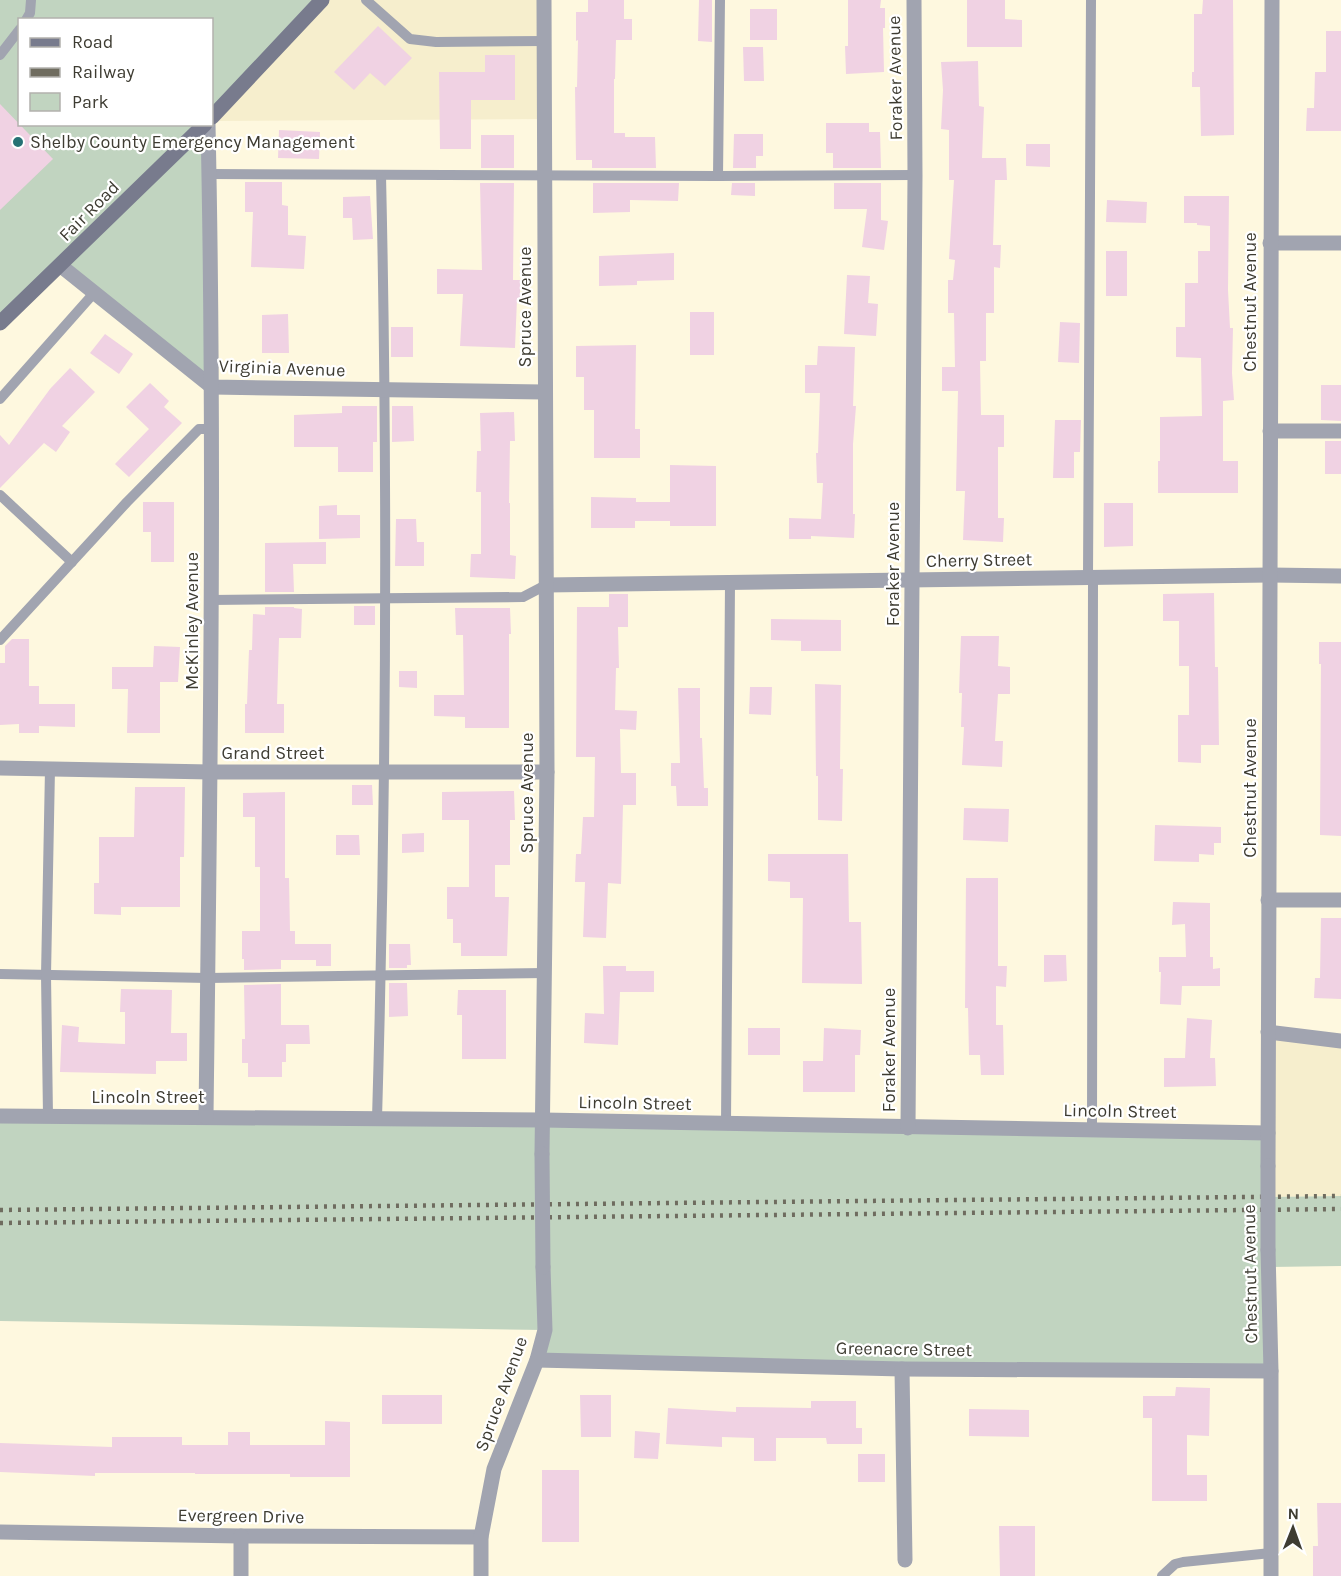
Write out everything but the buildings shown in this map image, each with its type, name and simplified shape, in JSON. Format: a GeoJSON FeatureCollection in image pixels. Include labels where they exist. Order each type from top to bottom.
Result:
{"type":"FeatureCollection","features":[{"type":"Feature","properties":{"kind":"main road"},"geometry":{"type":"LineString","coordinates":[[213,116],[322,0]]}},
{"type":"Feature","properties":{"kind":"main road","name":"Fair Road"},"geometry":{"type":"LineString","coordinates":[[0,323],[204,126]]}},
{"type":"Feature","properties":{"kind":"street","name":"Spruce Avenue"},"geometry":{"type":"LineString","coordinates":[[481,1576],[482,1537],[494,1469],[537,1360],[545,1330],[542,1154],[547,772],[544,0]]}},
{"type":"Feature","properties":{"kind":"street","name":"Foraker Avenue"},"geometry":{"type":"LineString","coordinates":[[908,1128],[915,175],[914,0]]}},
{"type":"Feature","properties":{"kind":"street","name":"Chestnut Avenue"},"geometry":{"type":"LineString","coordinates":[[1271,1576],[1268,900],[1272,0]]}},
{"type":"Feature","properties":{"kind":"street","name":"McKinley Avenue"},"geometry":{"type":"LineString","coordinates":[[206,126],[209,174],[212,429],[211,772],[206,1117]]}},
{"type":"Feature","properties":{"kind":"street"},"geometry":{"type":"LineString","coordinates":[[1270,243],[1341,243]]}},
{"type":"Feature","properties":{"kind":"street","name":"Virginia Avenue"},"geometry":{"type":"LineString","coordinates":[[61,266],[212,387],[544,392]]}},
{"type":"Feature","properties":{"kind":"street"},"geometry":{"type":"LineString","coordinates":[[1270,430],[1341,430]]}},
{"type":"Feature","properties":{"kind":"street","name":"Cherry Street"},"geometry":{"type":"LineString","coordinates":[[546,585],[1270,575],[1341,576]]}},
{"type":"Feature","properties":{"kind":"street","name":"Grand Street"},"geometry":{"type":"LineString","coordinates":[[0,768],[211,772],[547,772]]}},
{"type":"Feature","properties":{"kind":"street"},"geometry":{"type":"LineString","coordinates":[[1268,900],[1341,900]]}},
{"type":"Feature","properties":{"kind":"street"},"geometry":{"type":"LineString","coordinates":[[1268,1032],[1341,1041]]}},
{"type":"Feature","properties":{"kind":"street","name":"Lincoln Street"},"geometry":{"type":"LineString","coordinates":[[0,1116],[543,1120],[1268,1133]]}},
{"type":"Feature","properties":{"kind":"street","name":"Greenacre Street"},"geometry":{"type":"LineString","coordinates":[[537,1360],[902,1369],[1271,1371]]}},
{"type":"Feature","properties":{"kind":"street"},"geometry":{"type":"LineString","coordinates":[[902,1369],[905,1560]]}},
{"type":"Feature","properties":{"kind":"street","name":"Evergreen Drive"},"geometry":{"type":"LineString","coordinates":[[0,1532],[482,1537]]}},
{"type":"Feature","properties":{"kind":"street"},"geometry":{"type":"LineString","coordinates":[[241,1536],[241,1576]]}},
{"type":"Feature","properties":{"kind":"lane"},"geometry":{"type":"LineString","coordinates":[[27,18],[30,14],[31,0]]}},
{"type":"Feature","properties":{"kind":"lane"},"geometry":{"type":"LineString","coordinates":[[366,0],[410,39],[436,42],[544,41]]}},
{"type":"Feature","properties":{"kind":"lane"},"geometry":{"type":"LineString","coordinates":[[718,176],[720,0]]}},
{"type":"Feature","properties":{"kind":"lane"},"geometry":{"type":"LineString","coordinates":[[1090,0],[1092,1131]]}},
{"type":"Feature","properties":{"kind":"lane"},"geometry":{"type":"LineString","coordinates":[[0,55],[18,32]]}},
{"type":"Feature","properties":{"kind":"lane"},"geometry":{"type":"LineString","coordinates":[[209,174],[915,175]]}},
{"type":"Feature","properties":{"kind":"lane"},"geometry":{"type":"LineString","coordinates":[[377,1119],[384,772],[386,390],[381,175]]}},
{"type":"Feature","properties":{"kind":"lane"},"geometry":{"type":"LineString","coordinates":[[0,399],[94,293]]}},
{"type":"Feature","properties":{"kind":"lane"},"geometry":{"type":"LineString","coordinates":[[0,640],[199,429],[212,429]]}},
{"type":"Feature","properties":{"kind":"lane"},"geometry":{"type":"LineString","coordinates":[[0,495],[72,562]]}},
{"type":"Feature","properties":{"kind":"lane"},"geometry":{"type":"LineString","coordinates":[[726,1124],[730,583]]}},
{"type":"Feature","properties":{"kind":"lane"},"geometry":{"type":"LineString","coordinates":[[211,600],[524,597],[546,585]]}},
{"type":"Feature","properties":{"kind":"lane"},"geometry":{"type":"LineString","coordinates":[[48,1116],[46,975],[50,769]]}},
{"type":"Feature","properties":{"kind":"lane"},"geometry":{"type":"LineString","coordinates":[[0,974],[208,978],[545,973]]}},
{"type":"Feature","properties":{"kind":"lane"},"geometry":{"type":"LineString","coordinates":[[1162,1576],[1176,1564],[1271,1553]]}},
{"type":"Feature","properties":{"kind":"shaded area"},"geometry":{"type":"Polygon","coordinates":[[[322,0],[544,0],[544,119],[213,120],[322,0]]]}},
{"type":"Feature","properties":{"kind":"shaded area"},"geometry":{"type":"Polygon","coordinates":[[[1268,1032],[1341,1041],[1341,1196],[1268,1197],[1268,1032]]]}},
{"type":"Feature","properties":{"kind":"green space"},"geometry":{"type":"Polygon","coordinates":[[[0,0],[322,0],[213,116],[213,18],[18,18],[18,126],[208,126],[212,387],[61,266],[0,323],[0,0]]]}},
{"type":"Feature","properties":{"kind":"green space"},"geometry":{"type":"Polygon","coordinates":[[[0,1116],[1268,1133],[1269,1197],[1341,1196],[1341,1266],[1268,1267],[1271,1371],[537,1360],[544,1330],[0,1321],[0,1116]]]}},
{"type":"Feature","properties":{"kind":"railway"},"geometry":{"type":"LineString","coordinates":[[0,1210],[1341,1196]]}},
{"type":"Feature","properties":{"kind":"railway"},"geometry":{"type":"LineString","coordinates":[[0,1223],[1341,1209]]}},
{"type":"Feature","properties":{"kind":"place","name":"Shelby County Emergency Management"},"geometry":{"type":"Point","coordinates":[18,142]}}]}
